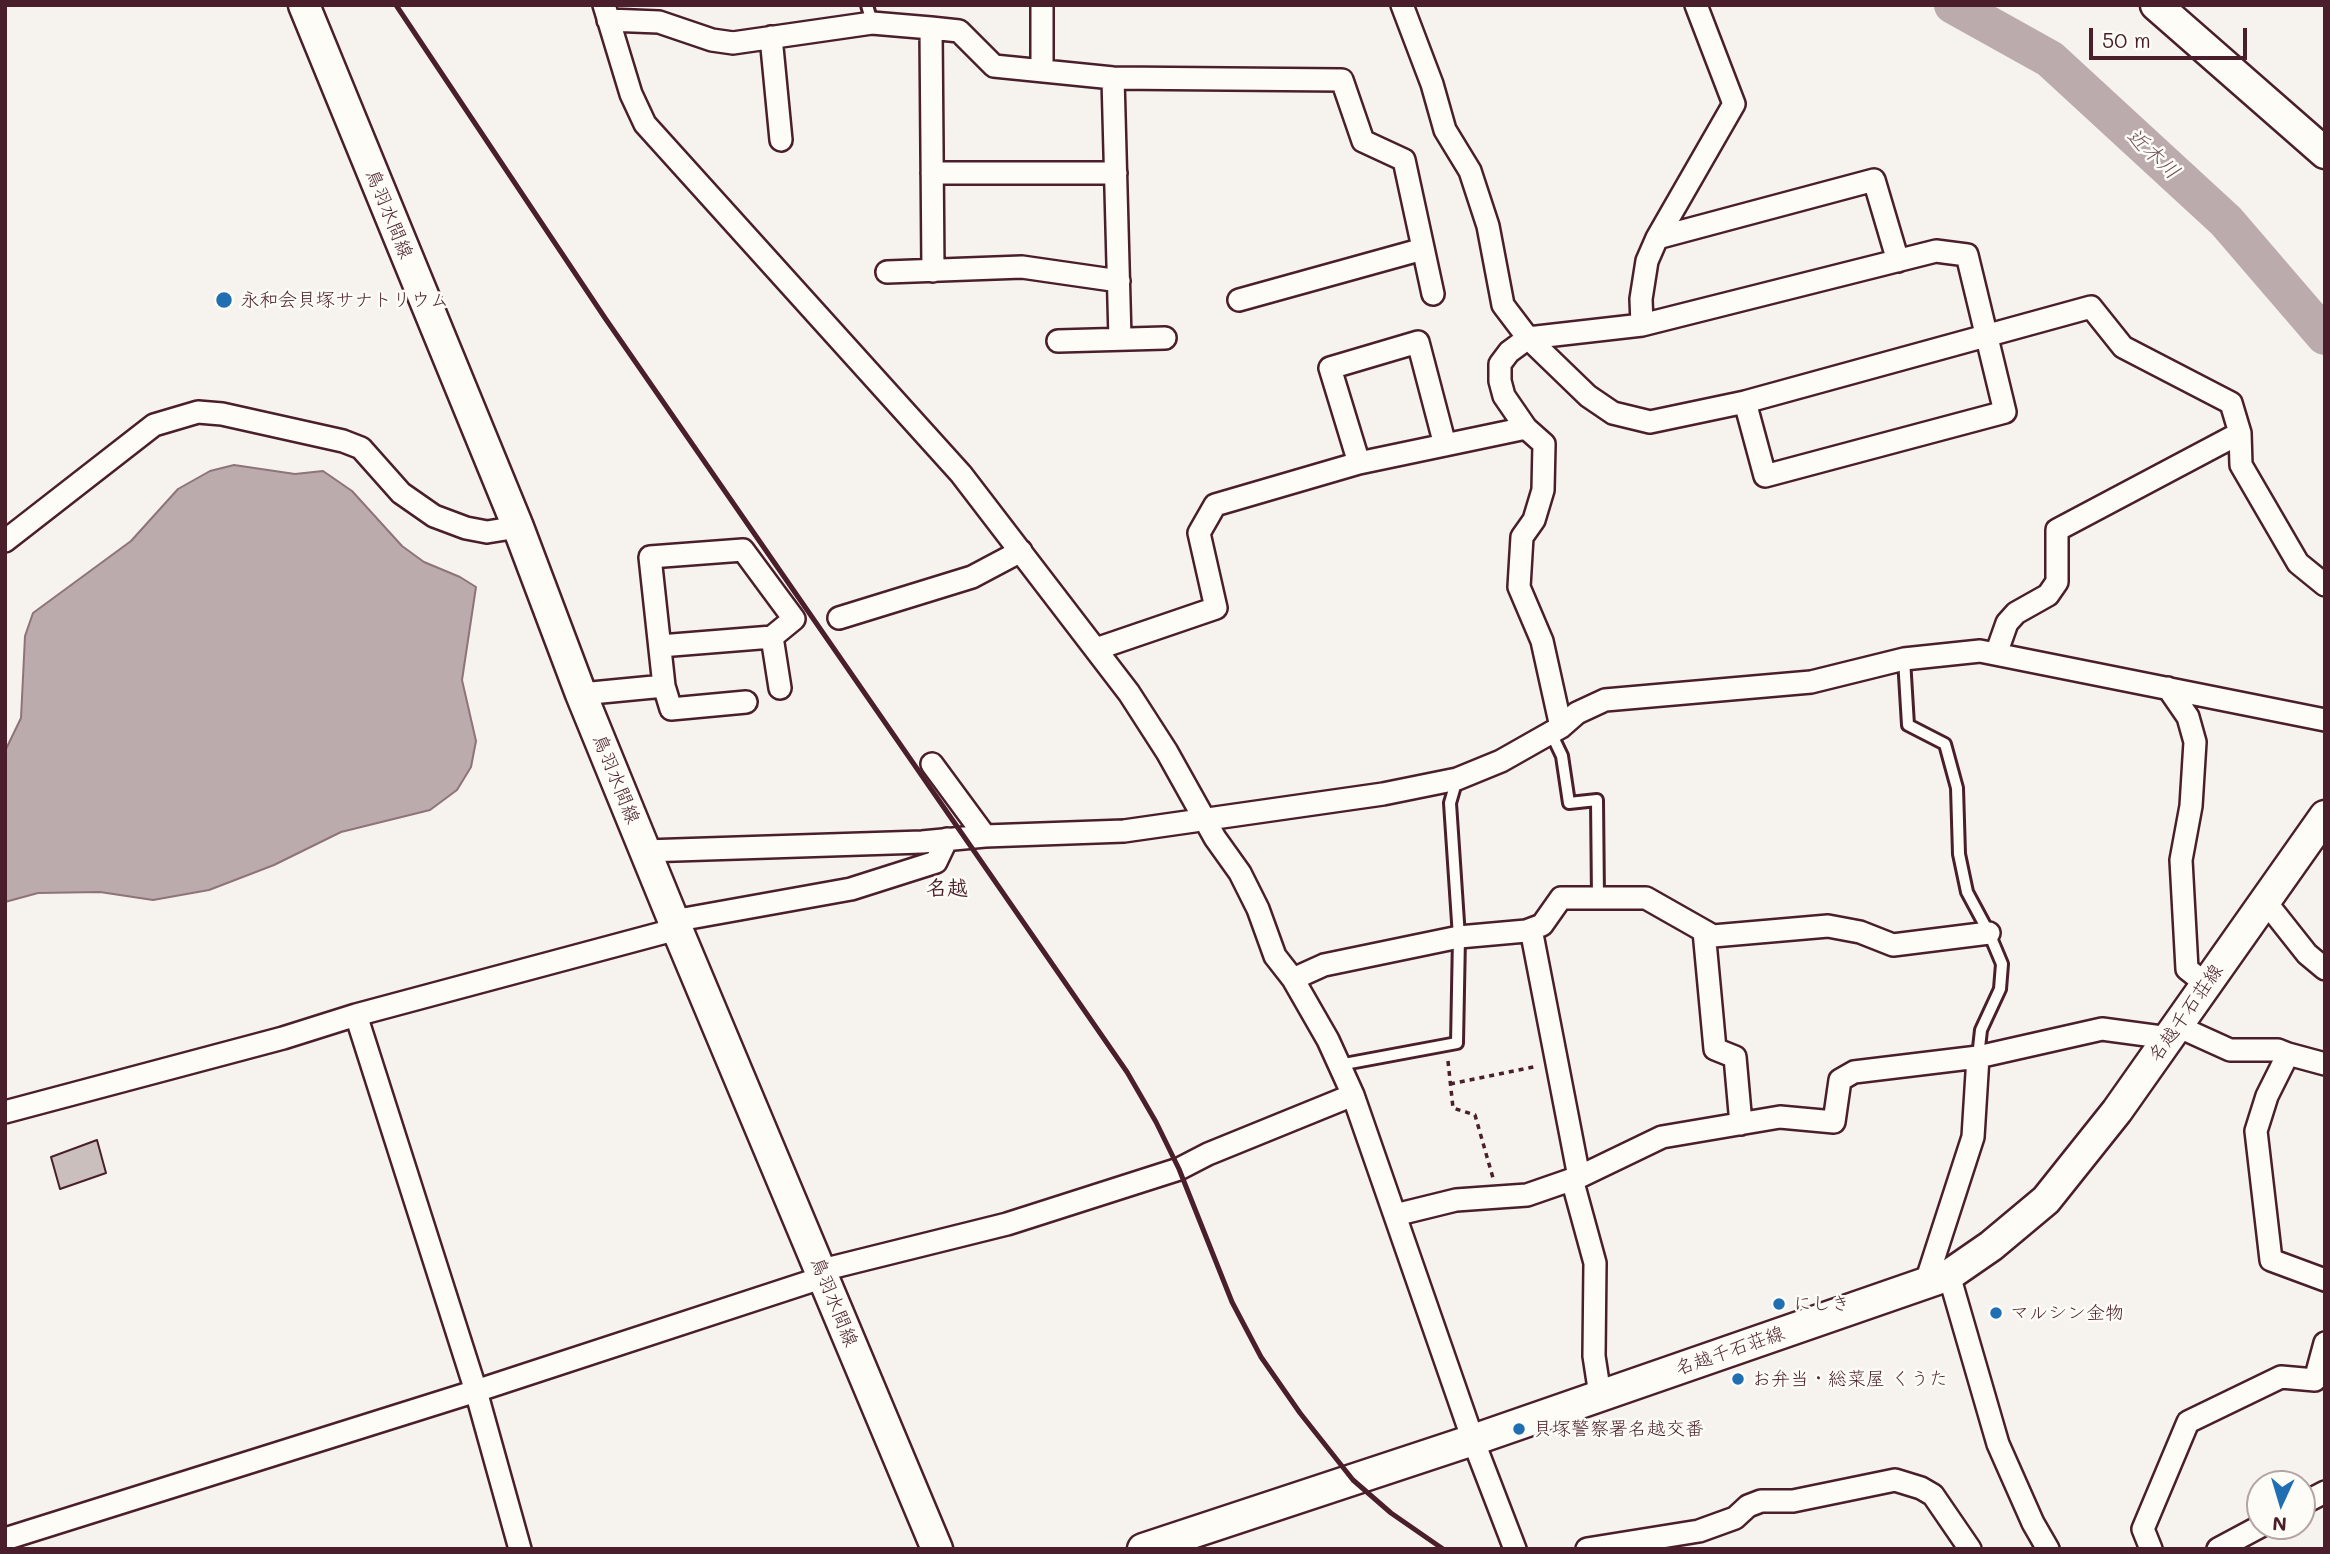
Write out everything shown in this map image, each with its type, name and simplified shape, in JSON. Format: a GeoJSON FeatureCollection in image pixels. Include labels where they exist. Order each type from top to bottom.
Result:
{"type":"FeatureCollection","features":[{"type":"Feature","properties":{"kind":"street","name":"鳥羽水間線"},"geometry":{"type":"LineString","coordinates":[[304,5],[517,527],[581,694],[675,925],[937,1549]]}},
{"type":"Feature","properties":{"kind":"street"},"geometry":{"type":"LineString","coordinates":[[1042,5],[1042,71]]}},
{"type":"Feature","properties":{"kind":"street"},"geometry":{"type":"LineString","coordinates":[[1402,5],[1432,83],[1445,130],[1470,170],[1488,226],[1503,305],[1528,338],[1588,396],[1613,413],[1650,422],[1745,402],[2091,307],[2123,347],[2231,403],[2240,433],[2241,465],[2298,563],[2325,585]]}},
{"type":"Feature","properties":{"kind":"street"},"geometry":{"type":"LineString","coordinates":[[1642,325],[1641,299],[1647,261],[1657,238],[1734,104],[1696,5]]}},
{"type":"Feature","properties":{"kind":"street"},"geometry":{"type":"LineString","coordinates":[[2156,5],[2325,153]]}},
{"type":"Feature","properties":{"kind":"street"},"geometry":{"type":"LineString","coordinates":[[1433,294],[1404,160],[1363,141],[1342,80],[1112,78],[994,66],[959,31],[917,20],[870,14],[733,43],[712,40],[659,22],[606,12],[631,94],[645,124],[961,474],[1135,703],[1215,838],[1240,873],[1258,909],[1275,956],[1293,979],[1328,1040],[1353,1095],[1473,1440],[1515,1549]]}},
{"type":"Feature","properties":{"kind":"street"},"geometry":{"type":"LineString","coordinates":[[917,20],[932,173],[933,271]]}},
{"type":"Feature","properties":{"kind":"street"},"geometry":{"type":"LineString","coordinates":[[771,37],[781,140]]}},
{"type":"Feature","properties":{"kind":"street"},"geometry":{"type":"LineString","coordinates":[[1112,78],[1120,339]]}},
{"type":"Feature","properties":{"kind":"street"},"geometry":{"type":"LineString","coordinates":[[932,173],[1115,173]]}},
{"type":"Feature","properties":{"kind":"street"},"geometry":{"type":"LineString","coordinates":[[1657,238],[1874,180],[1898,261]]}},
{"type":"Feature","properties":{"kind":"street"},"geometry":{"type":"LineString","coordinates":[[1239,300],[1423,249]]}},
{"type":"Feature","properties":{"kind":"street"},"geometry":{"type":"LineString","coordinates":[[1556,730],[1542,641],[1519,587],[1522,537],[1534,520],[1543,490],[1544,444],[1526,428],[1504,396],[1500,381],[1500,364],[1509,352],[1528,338],[1642,325],[1936,251],[1967,255],[2005,412],[1765,477],[1745,402]]}},
{"type":"Feature","properties":{"kind":"street"},"geometry":{"type":"LineString","coordinates":[[887,272],[1022,267],[1119,281]]}},
{"type":"Feature","properties":{"kind":"street"},"geometry":{"type":"LineString","coordinates":[[1058,341],[1165,338]]}},
{"type":"Feature","properties":{"kind":"street"},"geometry":{"type":"LineString","coordinates":[[1359,463],[1330,368],[1418,342],[1446,445]]}},
{"type":"Feature","properties":{"kind":"street"},"geometry":{"type":"LineString","coordinates":[[5,541],[154,425],[198,412],[222,414],[343,441],[361,448],[401,493],[434,516],[466,528],[487,532],[517,527]]}},
{"type":"Feature","properties":{"kind":"street"},"geometry":{"type":"LineString","coordinates":[[1096,649],[1216,608],[1199,533],[1215,505],[1359,463],[1526,428]]}},
{"type":"Feature","properties":{"kind":"street"},"geometry":{"type":"LineString","coordinates":[[1996,654],[2007,623],[2016,613],[2048,595],[2057,582],[2057,530],[2240,433]]}},
{"type":"Feature","properties":{"kind":"street"},"geometry":{"type":"LineString","coordinates":[[660,646],[772,637],[794,619],[743,550],[650,557],[664,686],[671,709],[746,702]]}},
{"type":"Feature","properties":{"kind":"street"},"geometry":{"type":"LineString","coordinates":[[839,618],[972,577],[1021,551]]}},
{"type":"Feature","properties":{"kind":"street"},"geometry":{"type":"LineString","coordinates":[[772,637],[780,688]]}},
{"type":"Feature","properties":{"kind":"street"},"geometry":{"type":"LineString","coordinates":[[645,851],[922,842],[985,836],[1124,831],[1383,793],[1457,779],[1501,761],[1556,730],[1577,713],[1605,700],[1811,682],[1904,659],[1980,651],[2325,720]]}},
{"type":"Feature","properties":{"kind":"street"},"geometry":{"type":"LineString","coordinates":[[581,694],[664,686]]}},
{"type":"Feature","properties":{"kind":"street"},"geometry":{"type":"LineString","coordinates":[[2168,688],[2188,718],[2194,742],[2191,806],[2181,860],[2187,970],[2206,984]]}},
{"type":"Feature","properties":{"kind":"street"},"geometry":{"type":"LineString","coordinates":[[932,764],[985,836]]}},
{"type":"Feature","properties":{"kind":"street","name":"名越千石荘線"},"geometry":{"type":"LineString","coordinates":[[1143,1549],[1473,1440],[1937,1280],[1991,1246],[2046,1200],[2117,1111],[2325,816]]}},
{"type":"Feature","properties":{"kind":"street"},"geometry":{"type":"LineString","coordinates":[[5,1112],[282,1038],[675,925],[851,889],[936,862],[947,839]]}},
{"type":"Feature","properties":{"kind":"street"},"geometry":{"type":"LineString","coordinates":[[1293,979],[1324,965],[1459,937],[1531,929],[1542,925],[1561,898],[1646,898],[1713,936],[1828,926],[1860,932],[1894,945],[1989,933]]}},
{"type":"Feature","properties":{"kind":"street"},"geometry":{"type":"LineString","coordinates":[[2265,901],[2307,954],[2325,969]]}},
{"type":"Feature","properties":{"kind":"street"},"geometry":{"type":"LineString","coordinates":[[1531,929],[1576,1178],[1595,1263],[1594,1356],[1600,1395]]}},
{"type":"Feature","properties":{"kind":"street"},"geometry":{"type":"LineString","coordinates":[[1704,931],[1715,1049],[1735,1057],[1741,1124]]}},
{"type":"Feature","properties":{"kind":"street"},"geometry":{"type":"LineString","coordinates":[[356,1015],[476,1391],[520,1549]]}},
{"type":"Feature","properties":{"kind":"street"},"geometry":{"type":"LineString","coordinates":[[1395,1215],[1456,1200],[1527,1195],[1576,1178],[1662,1137],[1780,1117],[1834,1122],[1840,1080],[1854,1072],[1978,1057],[2102,1029],[2173,1032],[2230,1050],[2278,1050],[2325,1064]]}},
{"type":"Feature","properties":{"kind":"street"},"geometry":{"type":"LineString","coordinates":[[2288,1054],[2267,1096],[2256,1131],[2271,1260],[2325,1280]]}},
{"type":"Feature","properties":{"kind":"street"},"geometry":{"type":"LineString","coordinates":[[1978,1057],[1973,1136],[1937,1280],[1998,1444],[2033,1523],[2048,1549]]}},
{"type":"Feature","properties":{"kind":"street"},"geometry":{"type":"LineString","coordinates":[[5,1539],[476,1391],[823,1273],[1007,1224],[1179,1170],[1208,1154],[1353,1095]]}},
{"type":"Feature","properties":{"kind":"street"},"geometry":{"type":"LineString","coordinates":[[2151,1549],[2143,1529],[2188,1422],[2281,1377],[2315,1380],[2325,1343]]}},
{"type":"Feature","properties":{"kind":"street"},"geometry":{"type":"LineString","coordinates":[[1587,1549],[1699,1531],[1735,1518],[1748,1506],[1761,1501],[1793,1500],[1895,1480],[1933,1494],[1970,1549]]}},
{"type":"Feature","properties":{"kind":"street"},"geometry":{"type":"LineString","coordinates":[[2218,1549],[2246,1534]]}},
{"type":"Feature","properties":{"kind":"lane"},"geometry":{"type":"LineString","coordinates":[[1904,659],[1908,725],[1945,744],[1957,788],[1959,854],[1967,892],[2002,964],[2000,989],[1981,1030],[1978,1057]]}},
{"type":"Feature","properties":{"kind":"lane"},"geometry":{"type":"LineString","coordinates":[[1556,730],[1569,803],[1597,800],[1598,898]]}},
{"type":"Feature","properties":{"kind":"lane"},"geometry":{"type":"LineString","coordinates":[[1339,1065],[1457,1043],[1459,937],[1450,803],[1457,779]]}},
{"type":"Feature","properties":{"kind":"path"},"geometry":{"type":"LineString","coordinates":[[1446,1045],[1453,1108],[1475,1115],[1499,1197]]}},
{"type":"Feature","properties":{"kind":"path"},"geometry":{"type":"LineString","coordinates":[[1450,1084],[1557,1062]]}},
{"type":"Feature","properties":{"kind":"shaded area"},"geometry":{"type":"Polygon","coordinates":[[[234,465],[295,474],[323,471],[352,491],[402,546],[424,562],[476,587],[462,680],[476,741],[471,767],[457,790],[430,810],[341,832],[274,865],[209,890],[153,900],[100,892],[38,893],[5,902],[5,751],[21,718],[25,636],[33,613],[131,541],[178,489],[210,471],[234,465]]]}},
{"type":"Feature","properties":{"kind":"building"},"geometry":{"type":"Polygon","coordinates":[[[97,1140],[106,1173],[60,1189],[51,1157],[97,1140]]]}},
{"type":"Feature","properties":{"kind":"waterway","name":"近木川"},"geometry":{"type":"LineString","coordinates":[[1953,5],[2050,59],[2226,221],[2325,336]]}},
{"type":"Feature","properties":{"kind":"railway"},"geometry":{"type":"LineString","coordinates":[[396,5],[605,318],[1127,1072],[1179,1169],[1232,1302],[1261,1357],[1300,1413],[1353,1480],[1391,1513],[1443,1549]]}},
{"type":"Feature","properties":{"kind":"place","name":"永和会貝塚サナトリウム"},"geometry":{"type":"Point","coordinates":[224,300]}},
{"type":"Feature","properties":{"kind":"place","name":"にしき"},"geometry":{"type":"Point","coordinates":[1779,1304]}},
{"type":"Feature","properties":{"kind":"place","name":"マルシン金物"},"geometry":{"type":"Point","coordinates":[1996,1313]}},
{"type":"Feature","properties":{"kind":"place","name":"お弁当・総菜屋 くうた"},"geometry":{"type":"Point","coordinates":[1738,1379]}},
{"type":"Feature","properties":{"kind":"place","name":"貝塚警察署名越交番"},"geometry":{"type":"Point","coordinates":[1519,1429]}},
{"type":"Feature","properties":{"kind":"district","name":"名越"},"geometry":{"type":"Point","coordinates":[947,889]}}]}
